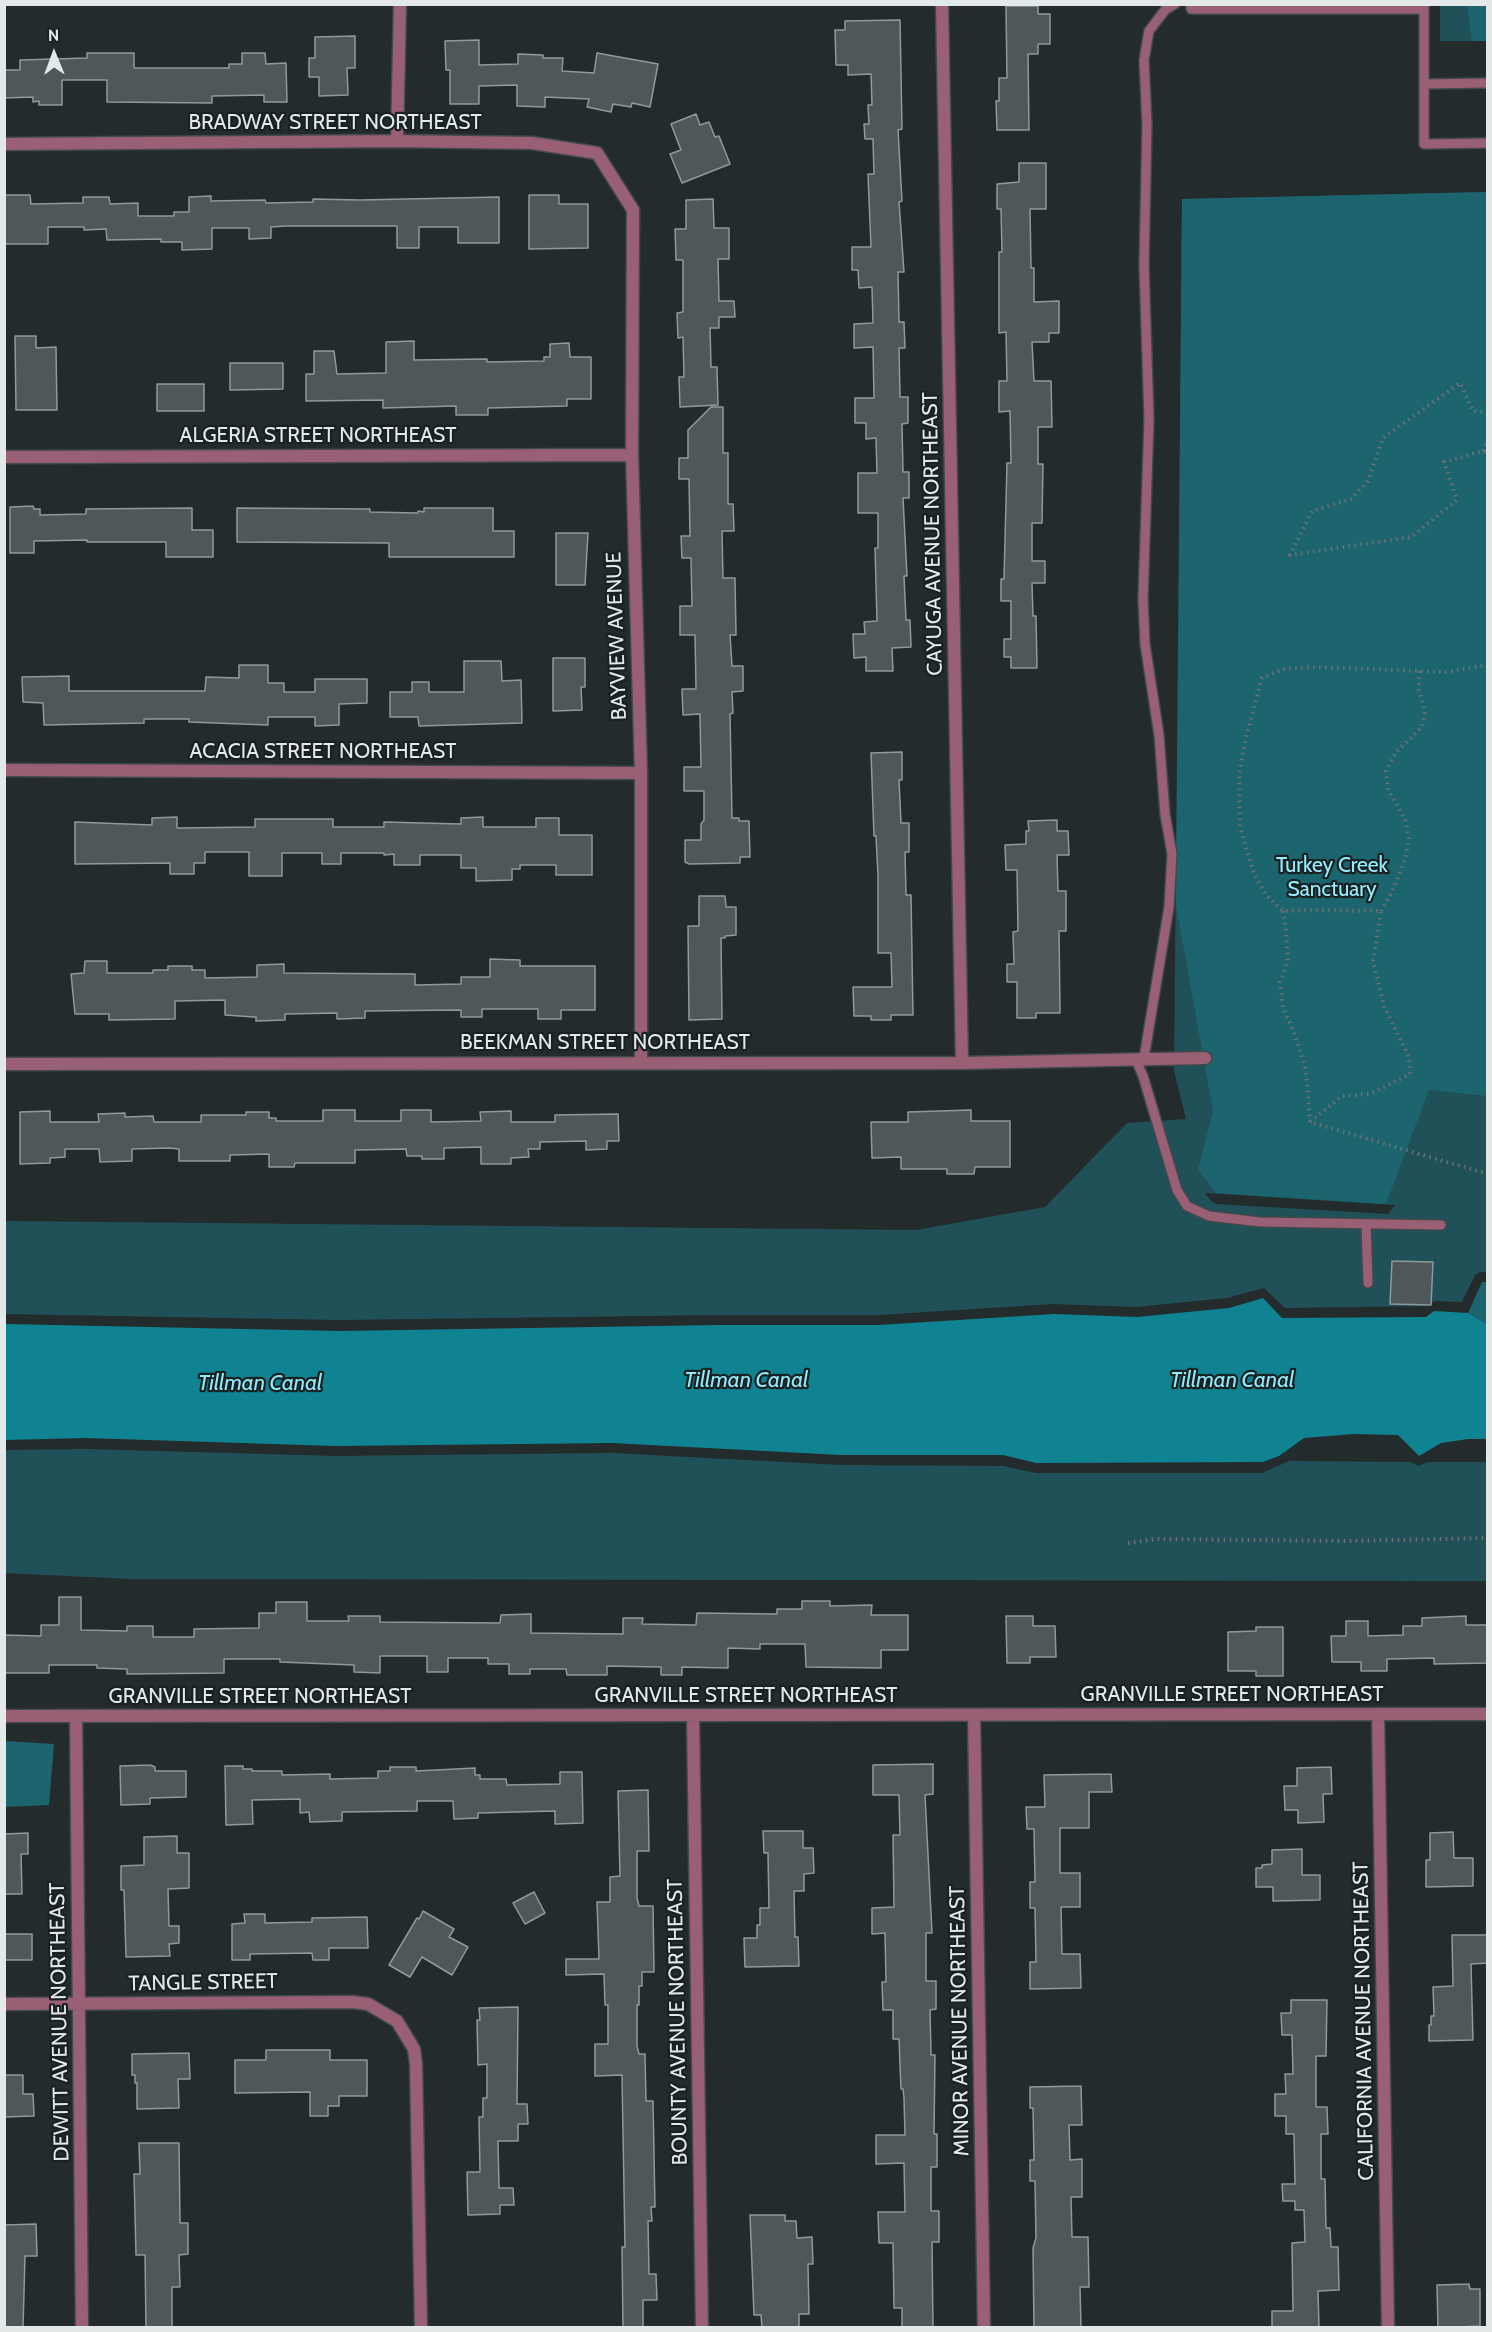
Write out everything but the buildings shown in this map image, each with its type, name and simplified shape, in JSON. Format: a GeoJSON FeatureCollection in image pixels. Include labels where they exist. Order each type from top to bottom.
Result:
{"type":"FeatureCollection","features":[{"type":"Feature","properties":{"kind":"street"},"geometry":{"type":"LineString","coordinates":[[397,141],[400,4]]}},
{"type":"Feature","properties":{"kind":"street","name":"CAYUGA AVENUE NORTHEAST"},"geometry":{"type":"LineString","coordinates":[[942,4],[962,1063]]}},
{"type":"Feature","properties":{"kind":"street","name":"BRADWAY STREET NORTHEAST"},"geometry":{"type":"LineString","coordinates":[[4,144],[397,141],[532,143],[597,153],[633,210]]}},
{"type":"Feature","properties":{"kind":"street","name":"BAYVIEW AVENUE"},"geometry":{"type":"LineString","coordinates":[[633,210],[632,455],[641,773],[641,1062]]}},
{"type":"Feature","properties":{"kind":"street","name":"ALGERIA STREET NORTHEAST"},"geometry":{"type":"LineString","coordinates":[[4,457],[632,455]]}},
{"type":"Feature","properties":{"kind":"street","name":"ACACIA STREET NORTHEAST"},"geometry":{"type":"LineString","coordinates":[[4,770],[641,773]]}},
{"type":"Feature","properties":{"kind":"street","name":"BEEKMAN STREET NORTHEAST"},"geometry":{"type":"LineString","coordinates":[[4,1064],[962,1063],[1139,1058],[1205,1059]]}},
{"type":"Feature","properties":{"kind":"street","name":"CALIFORNIA AVENUE NORTHEAST"},"geometry":{"type":"LineString","coordinates":[[1378,1714],[1388,2328]]}},
{"type":"Feature","properties":{"kind":"street","name":"GRANVILLE STREET NORTHEAST"},"geometry":{"type":"LineString","coordinates":[[4,1716],[1488,1714]]}},
{"type":"Feature","properties":{"kind":"street","name":"MINOR AVENUE NORTHEAST"},"geometry":{"type":"LineString","coordinates":[[974,1715],[984,2328]]}},
{"type":"Feature","properties":{"kind":"street","name":"DEWITT AVENUE NORTHEAST"},"geometry":{"type":"LineString","coordinates":[[76,1716],[82,2328]]}},
{"type":"Feature","properties":{"kind":"street","name":"BOUNTY AVENUE NORTHEAST"},"geometry":{"type":"LineString","coordinates":[[693,1716],[702,2328]]}},
{"type":"Feature","properties":{"kind":"street","name":"TANGLE STREET"},"geometry":{"type":"LineString","coordinates":[[4,2004],[353,2001],[368,2004],[397,2021],[414,2049],[416,2064],[421,2328]]}},
{"type":"Feature","properties":{"kind":"lane"},"geometry":{"type":"LineString","coordinates":[[1175,4],[1165,10],[1149,31],[1144,60],[1147,126],[1144,265],[1149,419],[1143,599],[1145,644],[1159,735],[1172,854],[1169,907],[1139,1058],[1177,1190],[1187,1206],[1209,1216],[1260,1222],[1441,1225]]}},
{"type":"Feature","properties":{"kind":"lane"},"geometry":{"type":"LineString","coordinates":[[1191,4],[1191,9],[1424,7],[1424,144],[1488,143]]}},
{"type":"Feature","properties":{"kind":"lane"},"geometry":{"type":"LineString","coordinates":[[1424,84],[1488,83]]}},
{"type":"Feature","properties":{"kind":"lane"},"geometry":{"type":"LineString","coordinates":[[1366,1224],[1368,1283]]}},
{"type":"Feature","properties":{"kind":"path"},"geometry":{"type":"LineString","coordinates":[[1476,4],[1488,6]]}},
{"type":"Feature","properties":{"kind":"path"},"geometry":{"type":"LineString","coordinates":[[1488,412],[1473,411],[1460,383],[1383,438],[1368,481],[1352,499],[1312,511],[1290,555],[1411,537],[1457,500],[1444,462],[1485,452],[1488,441]]}},
{"type":"Feature","properties":{"kind":"path"},"geometry":{"type":"LineString","coordinates":[[1310,1122],[1306,1070],[1294,1032],[1283,1008],[1280,982],[1288,961],[1282,911],[1266,895],[1254,874],[1240,826],[1239,776],[1246,737],[1255,712],[1262,678],[1283,669],[1313,667],[1447,672],[1488,665]]}},
{"type":"Feature","properties":{"kind":"path"},"geometry":{"type":"LineString","coordinates":[[1310,1122],[1342,1096],[1370,1094],[1410,1074],[1409,1057],[1384,1006],[1373,961],[1382,911],[1405,860],[1409,839],[1405,819],[1388,790],[1386,771],[1396,752],[1422,727],[1425,712],[1419,690],[1419,671]]}},
{"type":"Feature","properties":{"kind":"path"},"geometry":{"type":"LineString","coordinates":[[1282,911],[1315,909],[1382,911]]}},
{"type":"Feature","properties":{"kind":"path"},"geometry":{"type":"LineString","coordinates":[[1310,1122],[1488,1174]]}},
{"type":"Feature","properties":{"kind":"path"},"geometry":{"type":"LineString","coordinates":[[1128,1543],[1157,1539],[1346,1541],[1488,1538]]}},
{"type":"Feature","properties":{"kind":"green space"},"geometry":{"type":"Polygon","coordinates":[[[1440,5],[1487,5],[1487,41],[1440,41],[1440,5]]]}},
{"type":"Feature","properties":{"kind":"green space"},"geometry":{"type":"Polygon","coordinates":[[[1467,5],[1487,5],[1487,41],[1472,41],[1467,5]]]}},
{"type":"Feature","properties":{"kind":"green space","name":"Turkey Creek Sanctuary"},"geometry":{"type":"Polygon","coordinates":[[[1487,192],[1488,1272],[1475,1275],[1462,1302],[1435,1301],[1424,1306],[1285,1308],[1264,1288],[1227,1298],[1136,1307],[1053,1304],[879,1315],[340,1320],[5,1314],[5,1221],[916,1230],[1045,1207],[1127,1123],[1186,1119],[1174,1071],[1182,199],[1487,192]],[[1205,1193],[1216,1204],[1388,1214],[1395,1205],[1205,1193]]]}},
{"type":"Feature","properties":{"kind":"green space","name":"Turkey Creek Sanctuary"},"geometry":{"type":"Polygon","coordinates":[[[1487,192],[1487,1096],[1429,1090],[1386,1204],[1216,1193],[1198,1169],[1213,1111],[1176,905],[1182,199],[1487,192]]]}},
{"type":"Feature","properties":{"kind":"green space"},"geometry":{"type":"Polygon","coordinates":[[[1482,1282],[1487,1282],[1487,1324],[1468,1313],[1482,1282]]]}},
{"type":"Feature","properties":{"kind":"green space"},"geometry":{"type":"Polygon","coordinates":[[[86,1449],[335,1456],[612,1453],[841,1465],[1003,1466],[1036,1473],[1262,1473],[1289,1461],[1411,1462],[1418,1466],[1428,1462],[1487,1462],[1487,1581],[130,1579],[5,1573],[5,1450],[86,1449]]]}},
{"type":"Feature","properties":{"kind":"green space"},"geometry":{"type":"Polygon","coordinates":[[[5,1741],[54,1744],[49,1805],[5,1807],[5,1741]]]}},
{"type":"Feature","properties":{"kind":"water","name":"Tillman Canal"},"geometry":{"type":"Polygon","coordinates":[[[1263,1298],[1282,1318],[1426,1317],[1434,1311],[1468,1313],[1487,1324],[1487,1439],[1441,1443],[1419,1456],[1398,1435],[1354,1434],[1304,1438],[1279,1456],[1263,1462],[1036,1463],[1003,1455],[841,1455],[612,1443],[335,1446],[86,1438],[5,1440],[5,1324],[340,1331],[879,1325],[1054,1314],[1137,1317],[1229,1308],[1263,1298]]]}}]}
